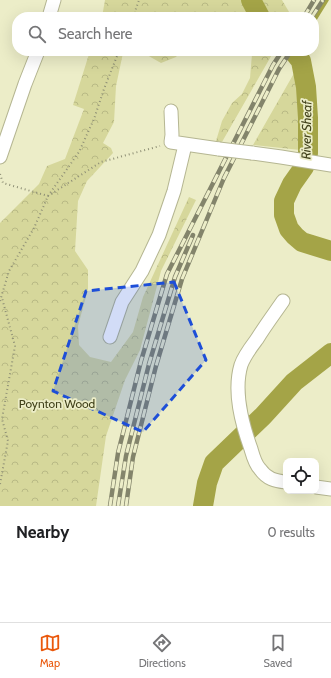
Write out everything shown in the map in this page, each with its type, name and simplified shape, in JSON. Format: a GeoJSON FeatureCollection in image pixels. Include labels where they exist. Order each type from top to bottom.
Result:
{"type":"FeatureCollection","features":[{"type":"Feature","properties":{"kind":"street"},"geometry":{"type":"LineString","coordinates":[[50,12],[54,0]]}},
{"type":"Feature","properties":{"kind":"street"},"geometry":{"type":"LineString","coordinates":[[0,157],[36,56]]}},
{"type":"Feature","properties":{"kind":"street"},"geometry":{"type":"LineString","coordinates":[[171,111],[171,142],[331,165]]}},
{"type":"Feature","properties":{"kind":"street"},"geometry":{"type":"LineString","coordinates":[[110,336],[122,302],[142,271],[159,235],[174,191],[185,145]]}},
{"type":"Feature","properties":{"kind":"street"},"geometry":{"type":"LineString","coordinates":[[283,301],[248,352],[241,365],[238,382],[238,396],[246,433],[259,469],[267,477],[283,482]]}},
{"type":"Feature","properties":{"kind":"street"},"geometry":{"type":"LineString","coordinates":[[319,487],[331,489]]}},
{"type":"Feature","properties":{"kind":"path"},"geometry":{"type":"LineString","coordinates":[[135,12],[139,0]]}},
{"type":"Feature","properties":{"kind":"path"},"geometry":{"type":"LineString","coordinates":[[0,301],[9,271],[34,228],[48,196],[79,152],[94,119],[117,56]]}},
{"type":"Feature","properties":{"kind":"path"},"geometry":{"type":"LineString","coordinates":[[0,174],[3,183],[48,196],[101,162],[171,142]]}},
{"type":"Feature","properties":{"kind":"path"},"geometry":{"type":"LineString","coordinates":[[0,484],[8,441],[2,419],[15,346],[1,297]]}},
{"type":"Feature","properties":{"kind":"highlighted area"},"geometry":{"type":"Polygon","coordinates":[[[174,282],[206,360],[143,432],[53,391],[86,291],[174,282]]]}},
{"type":"Feature","properties":{"kind":"green space"},"geometry":{"type":"Polygon","coordinates":[[[105,0],[282,0],[289,12],[103,12],[105,0]]]}},
{"type":"Feature","properties":{"kind":"green space","name":"Poynton Wood"},"geometry":{"type":"Polygon","coordinates":[[[88,56],[122,56],[116,86],[114,122],[103,143],[111,148],[113,153],[87,181],[78,201],[75,251],[88,270],[88,289],[78,326],[79,345],[90,357],[111,362],[133,332],[143,297],[189,197],[196,200],[161,271],[140,350],[125,380],[106,436],[96,506],[0,506],[0,223],[39,184],[47,166],[65,159],[84,109],[73,105],[88,56]]]}},
{"type":"Feature","properties":{"kind":"green space"},"geometry":{"type":"Polygon","coordinates":[[[149,56],[177,56],[176,57],[161,63],[149,56]]]}},
{"type":"Feature","properties":{"kind":"green space"},"geometry":{"type":"Polygon","coordinates":[[[252,56],[271,56],[222,142],[216,141],[222,121],[232,103],[242,94],[250,78],[252,56]]]}},
{"type":"Feature","properties":{"kind":"green space"},"geometry":{"type":"Polygon","coordinates":[[[301,61],[306,87],[308,153],[300,150],[253,145],[301,61]]]}},
{"type":"Feature","properties":{"kind":"waterway","name":"River Sheaf"},"geometry":{"type":"LineString","coordinates":[[251,0],[257,12]]}},
{"type":"Feature","properties":{"kind":"waterway"},"geometry":{"type":"LineString","coordinates":[[319,13],[327,0]]}},
{"type":"Feature","properties":{"kind":"waterway","name":"River Sheaf"},"geometry":{"type":"LineString","coordinates":[[297,56],[301,61],[306,87],[308,153],[304,167],[292,184],[284,201],[284,215],[289,229],[302,242],[331,251]]}},
{"type":"Feature","properties":{"kind":"waterway","name":"River Sheaf"},"geometry":{"type":"LineString","coordinates":[[301,61],[302,56]]}},
{"type":"Feature","properties":{"kind":"waterway","name":"River Sheaf"},"geometry":{"type":"LineString","coordinates":[[203,506],[207,483],[214,463],[263,416],[294,382],[331,353]]}},
{"type":"Feature","properties":{"kind":"railway"},"geometry":{"type":"LineString","coordinates":[[307,12],[314,0]]}},
{"type":"Feature","properties":{"kind":"railway"},"geometry":{"type":"LineString","coordinates":[[315,12],[323,0]]}},
{"type":"Feature","properties":{"kind":"railway"},"geometry":{"type":"LineString","coordinates":[[110,506],[118,453],[141,361],[167,274],[279,56]]}},
{"type":"Feature","properties":{"kind":"railway"},"geometry":{"type":"LineString","coordinates":[[126,506],[133,457],[156,366],[182,279],[224,178],[279,69],[288,56]]}},
{"type":"Feature","properties":{"kind":"railway"},"geometry":{"type":"LineString","coordinates":[[118,506],[126,456],[149,364],[175,277],[193,235]]}}]}
